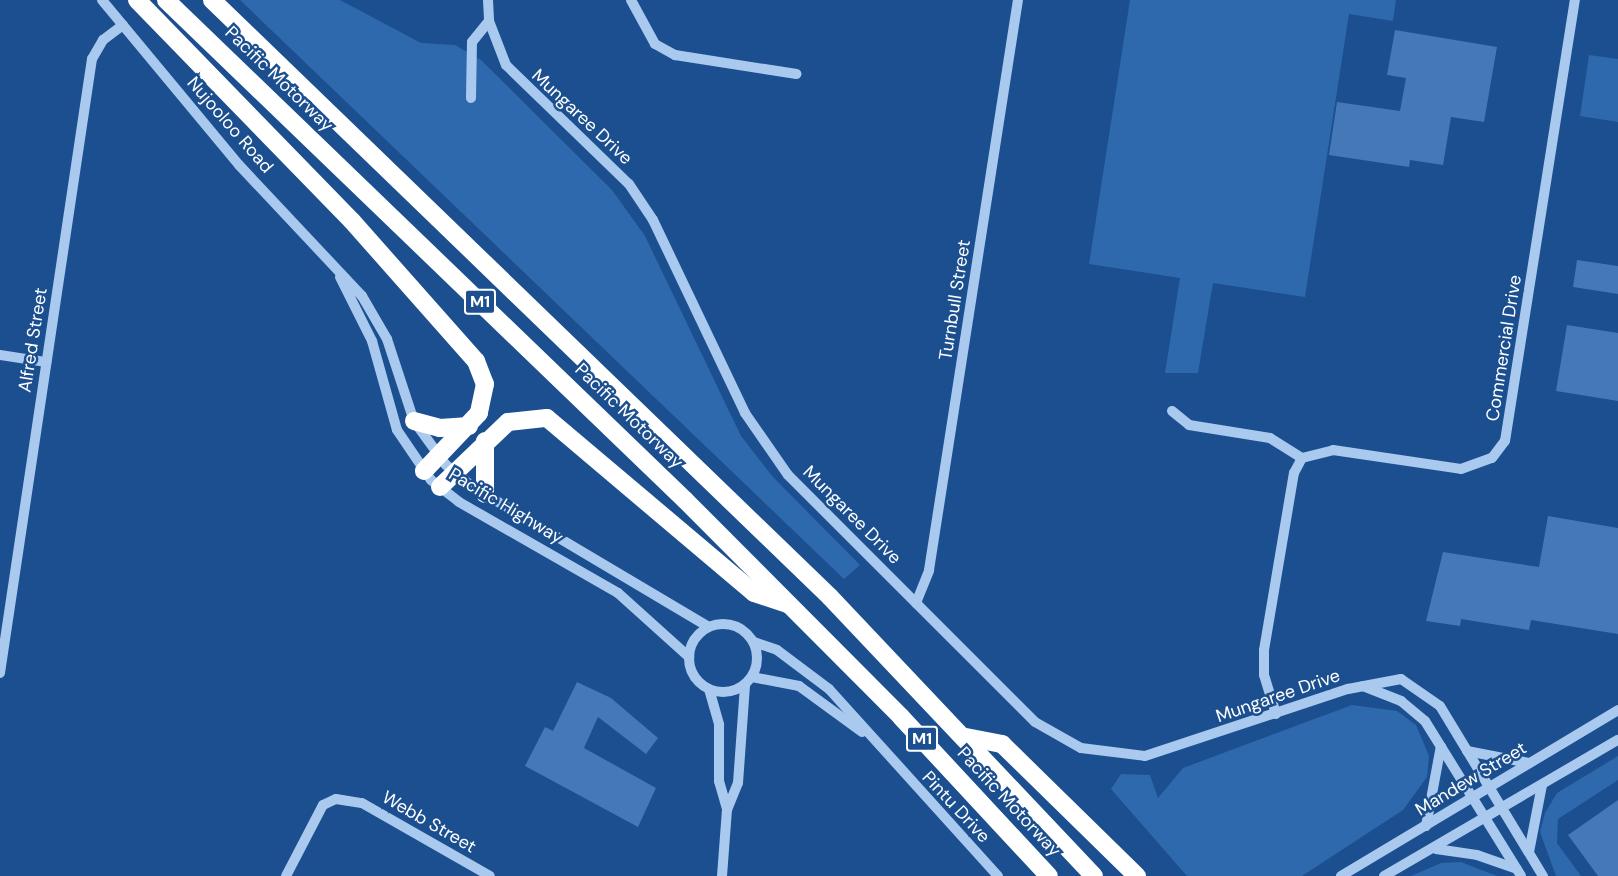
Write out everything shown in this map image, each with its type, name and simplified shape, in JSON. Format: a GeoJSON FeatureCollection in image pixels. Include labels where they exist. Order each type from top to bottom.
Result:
{"type":"FeatureCollection","features":[{"type":"Feature","properties":{"kind":"highway"},"geometry":{"type":"LineString","coordinates":[[137,0],[352,221],[476,361],[485,392],[469,426],[440,458],[424,471]]}},
{"type":"Feature","properties":{"kind":"highway","name":"Pacific Motorway"},"geometry":{"type":"LineString","coordinates":[[166,0],[792,606],[1049,876]]}},
{"type":"Feature","properties":{"kind":"highway","name":"Pacific Motorway"},"geometry":{"type":"LineString","coordinates":[[212,0],[830,597],[966,737],[1094,876]]}},
{"type":"Feature","properties":{"kind":"highway"},"geometry":{"type":"LineString","coordinates":[[440,488],[485,441],[514,419],[552,420],[754,593],[792,606]]}},
{"type":"Feature","properties":{"kind":"highway"},"geometry":{"type":"LineString","coordinates":[[414,421],[440,428],[469,426]]}},
{"type":"Feature","properties":{"kind":"highway"},"geometry":{"type":"LineString","coordinates":[[485,441],[485,495]]}},
{"type":"Feature","properties":{"kind":"highway"},"geometry":{"type":"LineString","coordinates":[[966,737],[1002,744],[1137,876]]}},
{"type":"Feature","properties":{"kind":"street","name":"Nujooloo Road"},"geometry":{"type":"LineString","coordinates":[[102,0],[239,165],[336,269]]}},
{"type":"Feature","properties":{"kind":"street"},"geometry":{"type":"LineString","coordinates":[[471,98],[472,42],[489,21],[488,0]]}},
{"type":"Feature","properties":{"kind":"street"},"geometry":{"type":"LineString","coordinates":[[631,0],[655,44],[675,55],[797,74]]}},
{"type":"Feature","properties":{"kind":"street","name":"Turnbull Street"},"geometry":{"type":"LineString","coordinates":[[916,603],[929,570],[1018,0]]}},
{"type":"Feature","properties":{"kind":"street","name":"Commercial Drive"},"geometry":{"type":"LineString","coordinates":[[1302,458],[1333,450],[1461,469],[1492,458],[1505,441],[1575,0]]}},
{"type":"Feature","properties":{"kind":"street","name":"Mungaree Drive"},"geometry":{"type":"LineString","coordinates":[[489,21],[518,81],[605,159],[653,220],[745,413],[788,475],[1035,722],[1081,748],[1119,756],[1155,755],[1276,714],[1394,678],[1421,688],[1440,706],[1543,876]]}},
{"type":"Feature","properties":{"kind":"street","name":"Alfred Street"},"geometry":{"type":"LineString","coordinates":[[0,673],[92,59],[103,40],[123,25]]}},
{"type":"Feature","properties":{"kind":"street","name":"Pacific Highway"},"geometry":{"type":"LineString","coordinates":[[336,269],[380,324],[414,421],[440,458],[454,473],[485,495],[708,627]]}},
{"type":"Feature","properties":{"kind":"street","name":"Pacific Highway"},"geometry":{"type":"LineString","coordinates":[[336,269],[372,341],[397,430],[424,471],[440,488],[618,593],[689,657]]}},
{"type":"Feature","properties":{"kind":"street"},"geometry":{"type":"LineString","coordinates":[[0,355],[46,362]]}},
{"type":"Feature","properties":{"kind":"street"},"geometry":{"type":"LineString","coordinates":[[1172,411],[1189,425],[1270,438],[1302,458],[1294,473],[1264,650],[1264,675],[1276,714]]}},
{"type":"Feature","properties":{"kind":"street"},"geometry":{"type":"LineString","coordinates":[[722,876],[727,810],[738,783],[748,681],[758,660],[754,642],[729,624],[708,627],[694,639],[689,657],[694,676],[709,689],[727,692],[748,681]]}},
{"type":"Feature","properties":{"kind":"street","name":"Pintu Drive"},"geometry":{"type":"LineString","coordinates":[[754,642],[777,650],[819,680],[865,734],[998,876]]}},
{"type":"Feature","properties":{"kind":"street","name":"Pintu Drive"},"geometry":{"type":"LineString","coordinates":[[748,681],[799,686],[865,734]]}},
{"type":"Feature","properties":{"kind":"street","name":"Mungaree Drive"},"geometry":{"type":"LineString","coordinates":[[1363,686],[1412,708],[1441,746],[1519,873]]}},
{"type":"Feature","properties":{"kind":"street"},"geometry":{"type":"LineString","coordinates":[[709,689],[719,725],[719,781],[727,810]]}},
{"type":"Feature","properties":{"kind":"street","name":"Mandew Street"},"geometry":{"type":"LineString","coordinates":[[1341,876],[1618,710]]}},
{"type":"Feature","properties":{"kind":"street"},"geometry":{"type":"LineString","coordinates":[[1384,876],[1436,849],[1618,740]]}},
{"type":"Feature","properties":{"kind":"street"},"geometry":{"type":"LineString","coordinates":[[1426,826],[1441,746]]}},
{"type":"Feature","properties":{"kind":"street"},"geometry":{"type":"LineString","coordinates":[[1467,751],[1529,763]]}},
{"type":"Feature","properties":{"kind":"street"},"geometry":{"type":"LineString","coordinates":[[1529,852],[1542,785]]}},
{"type":"Feature","properties":{"kind":"street","name":"Webb Street"},"geometry":{"type":"LineString","coordinates":[[286,876],[323,805],[336,799],[362,803],[490,876]]}},
{"type":"Feature","properties":{"kind":"street"},"geometry":{"type":"LineString","coordinates":[[1436,849],[1477,855],[1519,873]]}},
{"type":"Feature","properties":{"kind":"shaded area"},"geometry":{"type":"Polygon","coordinates":[[[240,0],[340,0],[421,43],[455,45],[481,60],[612,190],[645,236],[741,436],[773,477],[860,565],[844,579],[240,0]]]}},
{"type":"Feature","properties":{"kind":"shaded area"},"geometry":{"type":"Polygon","coordinates":[[[1130,0],[1396,0],[1393,21],[1349,14],[1305,297],[1213,283],[1198,373],[1165,373],[1180,278],[1089,264],[1130,0]]]}},
{"type":"Feature","properties":{"kind":"shaded area"},"geometry":{"type":"Polygon","coordinates":[[[1589,55],[1618,59],[1618,122],[1580,116],[1589,55]]]}},
{"type":"Feature","properties":{"kind":"shaded area"},"geometry":{"type":"Polygon","coordinates":[[[1352,705],[1397,711],[1416,725],[1429,756],[1427,777],[1403,810],[1302,876],[1187,876],[1111,789],[1121,774],[1150,775],[1158,798],[1183,768],[1352,705]]]}},
{"type":"Feature","properties":{"kind":"shaded area"},"geometry":{"type":"Polygon","coordinates":[[[1618,756],[1618,780],[1558,819],[1557,843],[1581,876],[1556,876],[1540,832],[1545,813],[1557,793],[1618,756]]]}},
{"type":"Feature","properties":{"kind":"shaded area"},"geometry":{"type":"Polygon","coordinates":[[[1461,862],[1497,876],[1411,876],[1441,863],[1461,862]]]}},
{"type":"Feature","properties":{"kind":"building"},"geometry":{"type":"Polygon","coordinates":[[[1395,30],[1497,47],[1484,122],[1451,117],[1443,165],[1410,160],[1409,167],[1329,155],[1337,102],[1400,111],[1406,78],[1387,75],[1395,30]]]}},
{"type":"Feature","properties":{"kind":"building"},"geometry":{"type":"Polygon","coordinates":[[[1577,260],[1618,266],[1618,294],[1573,287],[1577,260]]]}},
{"type":"Feature","properties":{"kind":"building"},"geometry":{"type":"Polygon","coordinates":[[[1567,325],[1618,333],[1618,401],[1556,391],[1567,325]]]}},
{"type":"Feature","properties":{"kind":"building"},"geometry":{"type":"Polygon","coordinates":[[[1548,516],[1618,528],[1618,634],[1531,620],[1529,630],[1461,619],[1460,626],[1426,621],[1443,552],[1539,567],[1548,516]]]}},
{"type":"Feature","properties":{"kind":"building"},"geometry":{"type":"Polygon","coordinates":[[[577,682],[611,698],[658,738],[646,754],[598,717],[584,748],[656,788],[638,827],[525,766],[545,727],[553,731],[577,682]]]}},
{"type":"Feature","properties":{"kind":"building"},"geometry":{"type":"Polygon","coordinates":[[[1618,800],[1618,876],[1598,876],[1568,835],[1618,800]]]}}]}
